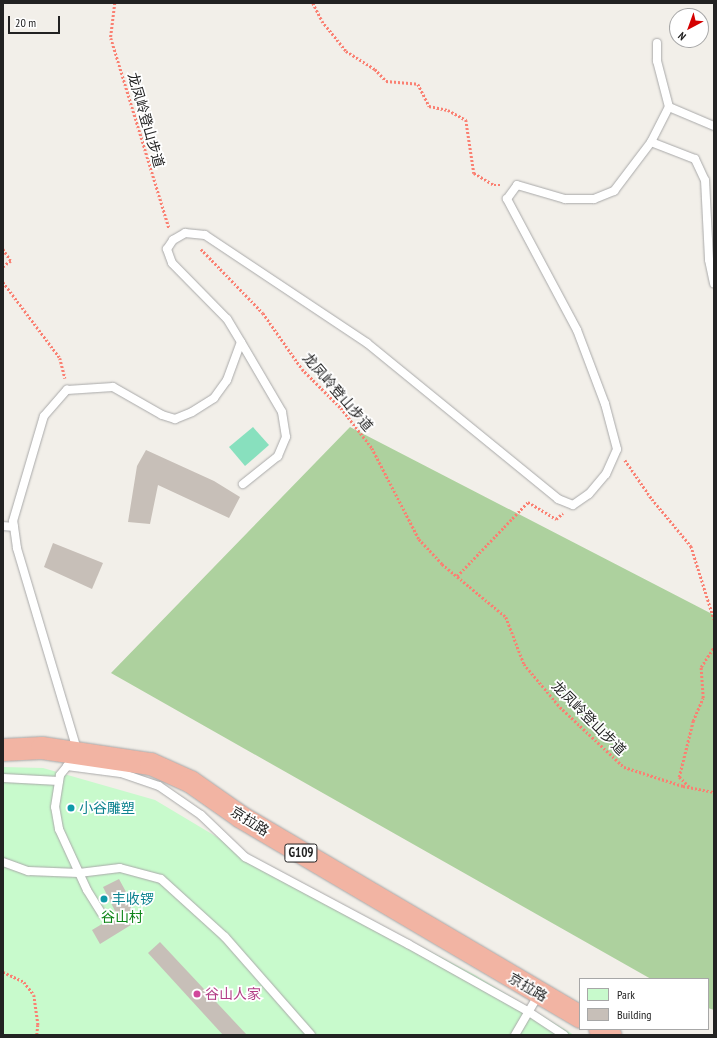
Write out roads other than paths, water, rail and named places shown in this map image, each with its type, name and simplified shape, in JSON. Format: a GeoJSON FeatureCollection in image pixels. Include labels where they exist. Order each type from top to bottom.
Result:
{"type":"FeatureCollection","features":[{"type":"Feature","properties":{"kind":"highway","name":"京拉路"},"geometry":{"type":"LineString","coordinates":[[3,750],[42,748],[72,760],[151,764],[191,782],[241,817],[579,1016]]}},
{"type":"Feature","properties":{"kind":"lane"},"geometry":{"type":"LineString","coordinates":[[243,484],[278,456],[286,437],[282,412],[227,320],[172,263],[167,249],[173,240],[185,233],[205,235],[367,343],[558,499],[573,505],[589,494],[606,474],[617,448],[605,404],[577,330],[507,199],[517,185],[565,199],[594,199],[614,191],[651,142],[669,107],[657,61],[658,43]]}},
{"type":"Feature","properties":{"kind":"lane"},"geometry":{"type":"LineString","coordinates":[[669,107],[714,126]]}},
{"type":"Feature","properties":{"kind":"lane"},"geometry":{"type":"LineString","coordinates":[[651,142],[696,159],[705,180],[709,260],[714,283]]}},
{"type":"Feature","properties":{"kind":"lane"},"geometry":{"type":"LineString","coordinates":[[102,914],[79,873],[59,829],[55,807],[59,781],[72,760],[17,548],[13,521],[44,416],[67,390],[114,387],[162,415],[176,419],[192,412],[214,398],[227,380],[241,342]]}},
{"type":"Feature","properties":{"kind":"lane"},"geometry":{"type":"LineString","coordinates":[[3,526],[14,527]]}},
{"type":"Feature","properties":{"kind":"lane"},"geometry":{"type":"LineString","coordinates":[[72,760],[121,773],[159,786],[201,815],[246,857],[529,1012],[564,1035]]}},
{"type":"Feature","properties":{"kind":"lane"},"geometry":{"type":"LineString","coordinates":[[3,778],[59,781]]}},
{"type":"Feature","properties":{"kind":"lane"},"geometry":{"type":"LineString","coordinates":[[3,862],[28,871],[79,873],[120,868],[160,879],[225,937],[311,1035]]}},
{"type":"Feature","properties":{"kind":"lane"},"geometry":{"type":"LineString","coordinates":[[515,1035],[540,994]]}},
{"type":"Feature","properties":{"kind":"place","name":"小谷雕塑"},"geometry":{"type":"Point","coordinates":[71,808]}},
{"type":"Feature","properties":{"kind":"place","name":"丰收锣"},"geometry":{"type":"Point","coordinates":[104,899]}},
{"type":"Feature","properties":{"kind":"place","name":"谷山人家"},"geometry":{"type":"Point","coordinates":[197,994]}},
{"type":"Feature","properties":{"kind":"park label","name":"谷山村"},"geometry":{"type":"Point","coordinates":[122,917]}}]}
